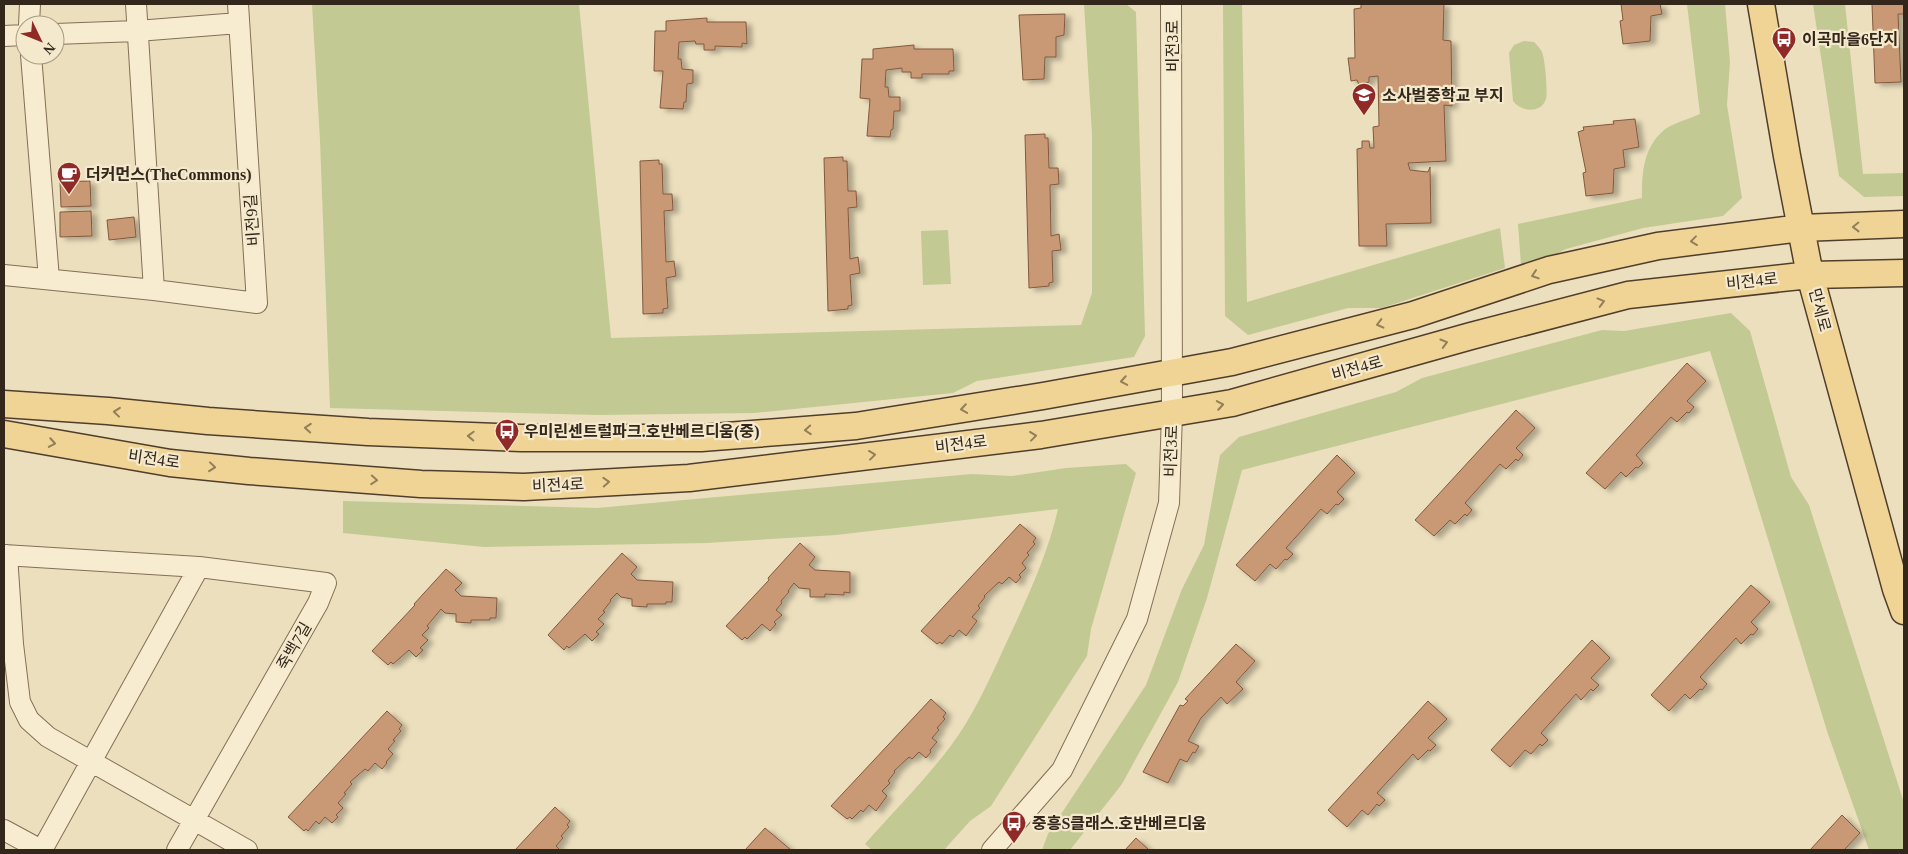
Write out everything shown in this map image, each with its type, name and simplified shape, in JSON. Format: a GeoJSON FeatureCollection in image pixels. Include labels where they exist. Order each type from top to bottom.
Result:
{"type":"FeatureCollection","features":[{"type":"Feature","properties":{"kind":"main road","name":"만세로"},"geometry":{"type":"LineString","coordinates":[[1761,4],[1810,275],[1904,611]]}},
{"type":"Feature","properties":{"kind":"main road","name":"비전4로"},"geometry":{"type":"LineString","coordinates":[[4,404],[368,432],[522,438],[701,438],[856,426],[1232,362],[1413,316],[1558,268],[1658,246],[1801,228],[1904,224]]}},
{"type":"Feature","properties":{"kind":"main road","name":"비전4로"},"geometry":{"type":"LineString","coordinates":[[4,434],[170,462],[239,470],[421,484],[524,487],[690,478],[1041,435],[1232,403],[1471,336],[1628,295],[1810,275],[1904,273]]}},
{"type":"Feature","properties":{"kind":"street"},"geometry":{"type":"LineString","coordinates":[[136,4],[154,290]]}},
{"type":"Feature","properties":{"kind":"street","name":"비전3로"},"geometry":{"type":"LineString","coordinates":[[992,850],[1062,770],[1137,619],[1169,503],[1172,414],[1172,4]]}},
{"type":"Feature","properties":{"kind":"street"},"geometry":{"type":"LineString","coordinates":[[65,34],[137,31],[239,13]]}},
{"type":"Feature","properties":{"kind":"street","name":"비전9길"},"geometry":{"type":"LineString","coordinates":[[4,275],[154,290],[257,303],[239,13]]}},
{"type":"Feature","properties":{"kind":"street"},"geometry":{"type":"LineString","coordinates":[[32,65],[49,279]]}},
{"type":"Feature","properties":{"kind":"street"},"geometry":{"type":"LineString","coordinates":[[5,555],[8,645],[20,702],[28,720],[48,737],[247,850]]}},
{"type":"Feature","properties":{"kind":"street","name":"죽백7길"},"geometry":{"type":"LineString","coordinates":[[5,555],[199,567],[326,583],[318,603],[177,850]]}},
{"type":"Feature","properties":{"kind":"street"},"geometry":{"type":"LineString","coordinates":[[4,830],[41,850],[199,567]]}},
{"type":"Feature","properties":{"kind":"green space"},"geometry":{"type":"Polygon","coordinates":[[[312,4],[579,4],[611,338],[1081,325],[1092,293],[1092,134],[1084,4],[1126,4],[1136,12],[1145,336],[1134,357],[977,381],[953,393],[754,413],[598,415],[330,408],[320,140],[312,4]]]}},
{"type":"Feature","properties":{"kind":"green space"},"geometry":{"type":"Polygon","coordinates":[[[1223,4],[1242,4],[1247,302],[1500,228],[1505,268],[1382,308],[1348,308],[1248,335],[1225,316],[1223,4]]]}},
{"type":"Feature","properties":{"kind":"green space"},"geometry":{"type":"Polygon","coordinates":[[[1687,4],[1725,4],[1730,62],[1727,105],[1742,198],[1723,216],[1643,228],[1566,249],[1548,258],[1521,265],[1518,224],[1642,198],[1642,179],[1645,161],[1657,137],[1676,123],[1700,114],[1687,4]]]}},
{"type":"Feature","properties":{"kind":"green space"},"geometry":{"type":"Polygon","coordinates":[[[1813,4],[1845,4],[1863,174],[1904,173],[1904,196],[1864,197],[1839,176],[1813,4]]]}},
{"type":"Feature","properties":{"kind":"green space"},"geometry":{"type":"Polygon","coordinates":[[[1524,41],[1535,43],[1542,52],[1544,61],[1546,99],[1540,107],[1531,110],[1517,105],[1513,101],[1509,53],[1514,45],[1524,41]]]}},
{"type":"Feature","properties":{"kind":"green space"},"geometry":{"type":"Polygon","coordinates":[[[948,230],[951,284],[923,285],[921,231],[948,230]]]}},
{"type":"Feature","properties":{"kind":"green space"},"geometry":{"type":"Polygon","coordinates":[[[1731,313],[1750,331],[1791,477],[1809,505],[1904,803],[1904,850],[1869,850],[1828,734],[1710,351],[1242,470],[1207,598],[1178,682],[1122,784],[1070,850],[1042,850],[1048,834],[1146,685],[1182,589],[1204,545],[1220,455],[1239,437],[1396,392],[1422,378],[1602,330],[1624,331],[1731,313]]]}},
{"type":"Feature","properties":{"kind":"green space"},"geometry":{"type":"Polygon","coordinates":[[[1126,464],[1136,473],[1091,629],[1087,656],[991,806],[970,821],[944,850],[872,850],[865,844],[940,760],[958,736],[972,712],[1034,581],[1048,545],[1058,509],[836,535],[706,543],[484,547],[343,533],[343,501],[597,508],[972,474],[1012,476],[1066,468],[1126,464]]]}},
{"type":"Feature","properties":{"kind":"building"},"geometry":{"type":"Polygon","coordinates":[[[1361,4],[1444,4],[1443,40],[1451,41],[1452,106],[1444,105],[1446,161],[1408,163],[1410,170],[1428,172],[1430,167],[1431,223],[1386,224],[1387,246],[1359,246],[1357,149],[1362,148],[1362,141],[1369,141],[1370,148],[1374,148],[1373,127],[1379,126],[1378,76],[1369,77],[1369,82],[1359,85],[1357,80],[1351,81],[1348,58],[1355,58],[1354,9],[1361,8],[1361,4]]]}},
{"type":"Feature","properties":{"kind":"building"},"geometry":{"type":"Polygon","coordinates":[[[1621,4],[1660,4],[1662,14],[1651,16],[1650,41],[1623,44],[1620,21],[1623,20],[1621,4]]]}},
{"type":"Feature","properties":{"kind":"building"},"geometry":{"type":"Polygon","coordinates":[[[1872,4],[1904,4],[1904,14],[1898,14],[1901,82],[1875,83],[1872,4]]]}},
{"type":"Feature","properties":{"kind":"building"},"geometry":{"type":"Polygon","coordinates":[[[1065,14],[1064,35],[1056,37],[1056,57],[1045,57],[1044,79],[1023,80],[1019,15],[1065,14]]]}},
{"type":"Feature","properties":{"kind":"building"},"geometry":{"type":"Polygon","coordinates":[[[707,18],[707,22],[746,22],[747,44],[742,43],[742,47],[715,46],[715,50],[704,50],[704,44],[696,44],[695,41],[679,42],[678,59],[681,59],[682,69],[693,70],[693,83],[687,84],[686,102],[684,102],[683,109],[660,108],[663,71],[654,71],[655,31],[666,31],[666,21],[707,18]]]}},
{"type":"Feature","properties":{"kind":"building"},"geometry":{"type":"Polygon","coordinates":[[[914,45],[914,49],[953,49],[954,71],[949,71],[949,74],[922,74],[922,78],[911,78],[911,72],[902,72],[902,68],[886,70],[885,87],[888,87],[889,97],[900,97],[900,111],[894,111],[893,129],[891,130],[890,137],[867,136],[870,99],[860,98],[862,59],[873,59],[873,49],[914,45]]]}},
{"type":"Feature","properties":{"kind":"building"},"geometry":{"type":"Polygon","coordinates":[[[1635,119],[1639,147],[1623,150],[1625,167],[1614,169],[1613,193],[1586,196],[1583,173],[1586,172],[1578,132],[1584,130],[1583,127],[1614,124],[1613,121],[1635,119]]]}},
{"type":"Feature","properties":{"kind":"building"},"geometry":{"type":"Polygon","coordinates":[[[1045,134],[1045,138],[1048,138],[1049,168],[1058,168],[1059,184],[1050,185],[1051,236],[1059,234],[1061,250],[1052,251],[1053,282],[1049,283],[1049,286],[1029,288],[1025,135],[1045,134]]]}},
{"type":"Feature","properties":{"kind":"building"},"geometry":{"type":"Polygon","coordinates":[[[843,157],[843,161],[847,161],[848,191],[856,191],[857,207],[848,208],[850,259],[858,257],[860,273],[850,275],[852,305],[848,306],[848,309],[828,311],[824,158],[843,157]]]}},
{"type":"Feature","properties":{"kind":"building"},"geometry":{"type":"Polygon","coordinates":[[[659,160],[659,164],[662,164],[663,194],[672,194],[673,210],[664,211],[666,262],[674,261],[676,276],[666,278],[668,308],[663,309],[663,313],[643,314],[640,161],[659,160]]]}},
{"type":"Feature","properties":{"kind":"building"},"geometry":{"type":"Polygon","coordinates":[[[90,181],[91,206],[61,207],[60,182],[90,181]]]}},
{"type":"Feature","properties":{"kind":"building"},"geometry":{"type":"Polygon","coordinates":[[[91,211],[92,236],[60,237],[60,212],[91,211]]]}},
{"type":"Feature","properties":{"kind":"building"},"geometry":{"type":"Polygon","coordinates":[[[134,217],[136,237],[109,240],[107,220],[134,217]]]}},
{"type":"Feature","properties":{"kind":"building"},"geometry":{"type":"Polygon","coordinates":[[[1687,363],[1706,381],[1687,401],[1694,407],[1677,422],[1671,417],[1636,455],[1643,463],[1626,477],[1621,472],[1605,489],[1586,473],[1687,363]]]}},
{"type":"Feature","properties":{"kind":"building"},"geometry":{"type":"Polygon","coordinates":[[[1516,410],[1535,428],[1516,448],[1523,455],[1506,469],[1500,464],[1465,503],[1472,510],[1467,516],[1465,514],[1455,524],[1450,520],[1434,536],[1415,520],[1516,410]]]}},
{"type":"Feature","properties":{"kind":"building"},"geometry":{"type":"Polygon","coordinates":[[[1337,455],[1355,473],[1337,492],[1344,499],[1338,505],[1336,504],[1327,514],[1321,509],[1286,548],[1293,554],[1287,560],[1285,559],[1276,569],[1270,564],[1255,581],[1236,565],[1337,455]]]}},
{"type":"Feature","properties":{"kind":"building"},"geometry":{"type":"Polygon","coordinates":[[[1020,524],[1036,538],[1033,542],[1035,544],[1027,553],[1029,555],[1022,563],[1026,568],[1019,575],[1021,577],[1016,583],[1009,577],[1002,584],[999,582],[984,596],[978,606],[980,608],[972,617],[977,621],[966,636],[959,630],[953,637],[950,635],[942,644],[940,642],[937,644],[921,631],[1020,524]]]}},
{"type":"Feature","properties":{"kind":"building"},"geometry":{"type":"Polygon","coordinates":[[[800,543],[815,557],[809,565],[815,570],[850,572],[850,593],[844,592],[844,595],[825,594],[825,597],[810,597],[810,589],[799,588],[794,583],[776,610],[782,615],[774,622],[776,624],[770,631],[762,624],[747,639],[745,637],[742,640],[726,626],[800,543]]]}},
{"type":"Feature","properties":{"kind":"building"},"geometry":{"type":"Polygon","coordinates":[[[622,553],[637,567],[631,574],[637,580],[673,582],[672,602],[666,602],[666,604],[647,604],[647,607],[632,606],[632,599],[621,597],[617,593],[603,611],[605,612],[598,619],[604,624],[596,632],[599,634],[592,641],[585,634],[564,650],[548,635],[622,553]]]}},
{"type":"Feature","properties":{"kind":"building"},"geometry":{"type":"Polygon","coordinates":[[[446,569],[462,583],[455,590],[461,596],[497,598],[496,618],[490,618],[490,620],[471,620],[471,623],[456,622],[456,614],[445,613],[441,609],[427,626],[429,628],[422,635],[428,640],[420,648],[423,650],[416,657],[409,650],[393,664],[391,662],[388,665],[372,651],[446,569]]]}},
{"type":"Feature","properties":{"kind":"building"},"geometry":{"type":"Polygon","coordinates":[[[1751,585],[1770,602],[1751,622],[1758,629],[1741,644],[1736,638],[1700,677],[1707,684],[1702,690],[1700,689],[1690,699],[1685,694],[1669,711],[1651,695],[1751,585]]]}},
{"type":"Feature","properties":{"kind":"building"},"geometry":{"type":"Polygon","coordinates":[[[1592,640],[1610,658],[1591,678],[1599,685],[1593,691],[1591,689],[1581,700],[1576,694],[1541,733],[1548,740],[1542,746],[1540,744],[1531,754],[1525,750],[1510,767],[1491,750],[1592,640]]]}},
{"type":"Feature","properties":{"kind":"building"},"geometry":{"type":"Polygon","coordinates":[[[1236,644],[1255,661],[1236,682],[1243,689],[1227,704],[1221,697],[1201,718],[1188,741],[1199,746],[1187,762],[1180,759],[1168,783],[1143,772],[1180,705],[1183,706],[1188,701],[1185,699],[1236,644]]]}},
{"type":"Feature","properties":{"kind":"building"},"geometry":{"type":"Polygon","coordinates":[[[931,699],[946,713],[943,717],[945,719],[937,728],[939,730],[932,738],[937,742],[930,750],[931,752],[926,758],[919,752],[912,759],[909,757],[894,771],[888,781],[890,783],[882,791],[887,796],[876,811],[869,805],[863,812],[861,810],[852,819],[850,817],[847,819],[831,806],[931,699]]]}},
{"type":"Feature","properties":{"kind":"building"},"geometry":{"type":"Polygon","coordinates":[[[1428,701],[1447,719],[1428,738],[1436,745],[1418,760],[1413,754],[1377,793],[1385,800],[1379,806],[1377,804],[1368,815],[1362,810],[1347,827],[1328,810],[1428,701]]]}},
{"type":"Feature","properties":{"kind":"building"},"geometry":{"type":"Polygon","coordinates":[[[387,711],[402,725],[399,729],[401,731],[388,749],[393,754],[387,763],[382,769],[375,763],[368,771],[365,769],[350,782],[352,784],[338,803],[343,808],[336,815],[338,817],[332,823],[325,817],[319,824],[316,821],[308,831],[306,829],[304,831],[288,817],[387,711]]]}},
{"type":"Feature","properties":{"kind":"building"},"geometry":{"type":"Polygon","coordinates":[[[555,807],[570,821],[567,825],[569,827],[561,836],[563,838],[556,846],[560,850],[515,850],[555,807]]]}},
{"type":"Feature","properties":{"kind":"building"},"geometry":{"type":"Polygon","coordinates":[[[1842,815],[1860,833],[1844,850],[1810,850],[1842,815]]]}},
{"type":"Feature","properties":{"kind":"building"},"geometry":{"type":"Polygon","coordinates":[[[765,828],[791,850],[745,850],[765,828]]]}},
{"type":"Feature","properties":{"kind":"building"},"geometry":{"type":"Polygon","coordinates":[[[1136,838],[1149,850],[1125,850],[1136,838]]]}},
{"type":"Feature","properties":{"kind":"place","name":"이곡마을6단지"},"geometry":{"type":"Point","coordinates":[1784,60]}},
{"type":"Feature","properties":{"kind":"place","name":"소사벌중학교 부지"},"geometry":{"type":"Point","coordinates":[1364,116]}},
{"type":"Feature","properties":{"kind":"place","name":"더커먼스(TheCommons)"},"geometry":{"type":"Point","coordinates":[69,195]}},
{"type":"Feature","properties":{"kind":"place","name":"우미린센트럴파크.호반베르디움(중)"},"geometry":{"type":"Point","coordinates":[507,452]}},
{"type":"Feature","properties":{"kind":"place","name":"중흥S클래스.호반베르디움"},"geometry":{"type":"Point","coordinates":[1014,844]}}]}
